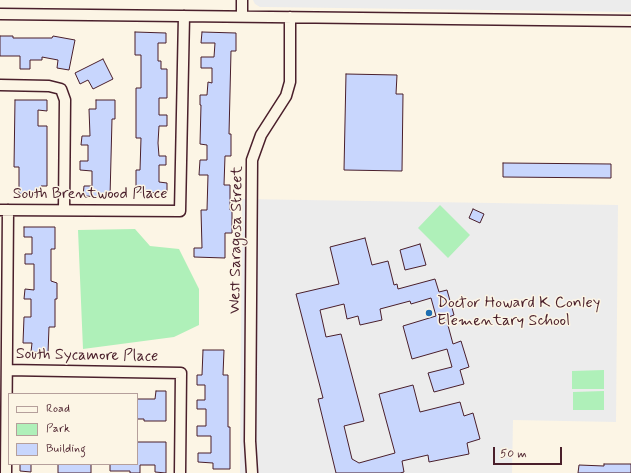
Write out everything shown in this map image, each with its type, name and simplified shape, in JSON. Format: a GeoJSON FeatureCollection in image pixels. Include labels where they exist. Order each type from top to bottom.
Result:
{"type":"FeatureCollection","features":[{"type":"Feature","properties":{"kind":"street"},"geometry":{"type":"LineString","coordinates":[[242,0],[242,16]]}},
{"type":"Feature","properties":{"kind":"street"},"geometry":{"type":"LineString","coordinates":[[0,14],[631,21]]}},
{"type":"Feature","properties":{"kind":"street","name":"South Brentwood Place"},"geometry":{"type":"LineString","coordinates":[[4,210],[180,211],[184,16]]}},
{"type":"Feature","properties":{"kind":"street","name":"West Saragosa Street"},"geometry":{"type":"LineString","coordinates":[[252,473],[250,440],[252,160],[261,135],[286,96],[290,82],[290,17]]}},
{"type":"Feature","properties":{"kind":"street"},"geometry":{"type":"LineString","coordinates":[[0,85],[49,86],[61,89],[65,100],[64,210]]}},
{"type":"Feature","properties":{"kind":"street"},"geometry":{"type":"LineString","coordinates":[[4,210],[7,370],[6,473]]}},
{"type":"Feature","properties":{"kind":"street","name":"South Sycamore Place"},"geometry":{"type":"LineString","coordinates":[[7,370],[181,373],[180,473]]}},
{"type":"Feature","properties":{"kind":"shaded area"},"geometry":{"type":"Polygon","coordinates":[[[253,0],[631,0],[631,12],[260,7],[255,4],[253,0]]]}},
{"type":"Feature","properties":{"kind":"shaded area","name":"Doctor Howard K Conley Elementary School"},"geometry":{"type":"Polygon","coordinates":[[[242,199],[618,205],[616,422],[513,420],[512,473],[240,473],[242,199]]]}},
{"type":"Feature","properties":{"kind":"green space"},"geometry":{"type":"Polygon","coordinates":[[[440,205],[470,235],[448,258],[418,228],[440,205]]]}},
{"type":"Feature","properties":{"kind":"green space"},"geometry":{"type":"Polygon","coordinates":[[[135,229],[150,246],[179,249],[199,289],[199,325],[174,337],[83,349],[78,230],[135,229]]]}},
{"type":"Feature","properties":{"kind":"green space"},"geometry":{"type":"Polygon","coordinates":[[[604,370],[604,389],[572,389],[572,371],[604,370]]]}},
{"type":"Feature","properties":{"kind":"green space"},"geometry":{"type":"Polygon","coordinates":[[[604,391],[604,410],[573,410],[573,392],[604,391]]]}},
{"type":"Feature","properties":{"kind":"building"},"geometry":{"type":"Polygon","coordinates":[[[135,32],[166,33],[166,43],[158,43],[158,61],[161,61],[161,69],[167,69],[167,98],[159,98],[159,115],[167,115],[167,126],[159,126],[158,143],[159,156],[166,156],[166,165],[159,165],[159,182],[167,183],[167,193],[136,192],[136,170],[140,170],[141,138],[136,138],[136,88],[141,88],[141,55],[135,55],[135,32]]]}},
{"type":"Feature","properties":{"kind":"building"},"geometry":{"type":"Polygon","coordinates":[[[202,32],[236,33],[236,51],[231,51],[229,134],[231,134],[231,156],[225,156],[224,185],[230,185],[232,233],[225,233],[225,258],[194,257],[194,248],[202,248],[201,210],[207,210],[208,175],[199,175],[200,160],[207,160],[207,145],[200,144],[200,95],[207,95],[208,82],[212,83],[212,68],[201,68],[201,57],[214,57],[215,43],[201,43],[202,32]]]}},
{"type":"Feature","properties":{"kind":"building"},"geometry":{"type":"Polygon","coordinates":[[[0,36],[13,36],[13,38],[52,38],[53,36],[75,40],[69,70],[57,68],[58,60],[42,57],[42,60],[30,60],[30,69],[20,69],[20,56],[0,56],[0,36]]]}},
{"type":"Feature","properties":{"kind":"building"},"geometry":{"type":"Polygon","coordinates":[[[103,59],[113,79],[93,89],[88,80],[80,84],[75,73],[103,59]]]}},
{"type":"Feature","properties":{"kind":"building"},"geometry":{"type":"Polygon","coordinates":[[[346,74],[397,75],[396,94],[403,94],[402,171],[344,170],[346,74]]]}},
{"type":"Feature","properties":{"kind":"building"},"geometry":{"type":"Polygon","coordinates":[[[15,100],[47,100],[47,111],[38,110],[38,126],[47,126],[47,186],[41,186],[41,195],[19,194],[19,167],[14,167],[15,100]]]}},
{"type":"Feature","properties":{"kind":"building"},"geometry":{"type":"Polygon","coordinates":[[[96,100],[115,100],[115,119],[112,119],[110,197],[83,196],[84,186],[92,186],[92,171],[80,170],[80,161],[88,161],[88,145],[81,145],[82,136],[90,136],[89,109],[96,109],[96,100]]]}},
{"type":"Feature","properties":{"kind":"building"},"geometry":{"type":"Polygon","coordinates":[[[503,163],[611,164],[611,178],[503,177],[503,163]]]}},
{"type":"Feature","properties":{"kind":"building"},"geometry":{"type":"Polygon","coordinates":[[[473,209],[484,214],[480,223],[469,218],[473,209]]]}},
{"type":"Feature","properties":{"kind":"building"},"geometry":{"type":"Polygon","coordinates":[[[24,227],[55,227],[55,249],[51,249],[51,281],[57,283],[57,299],[55,299],[55,327],[49,327],[48,353],[31,352],[32,343],[23,343],[24,317],[31,317],[31,299],[24,299],[25,289],[34,290],[34,264],[25,264],[25,254],[32,254],[32,237],[24,237],[24,227]]]}},
{"type":"Feature","properties":{"kind":"building"},"geometry":{"type":"Polygon","coordinates":[[[365,238],[372,265],[388,261],[394,285],[397,284],[398,289],[435,279],[439,292],[447,290],[454,315],[446,318],[453,344],[461,341],[469,367],[460,370],[464,384],[434,392],[428,373],[452,367],[447,349],[412,359],[403,326],[436,316],[431,298],[411,304],[410,301],[380,309],[382,320],[360,325],[358,316],[347,319],[344,304],[320,310],[326,337],[341,334],[364,421],[344,426],[352,459],[359,463],[395,453],[379,394],[413,385],[420,412],[460,402],[464,416],[473,413],[480,439],[467,443],[469,454],[429,462],[428,455],[402,461],[404,472],[400,473],[336,473],[318,399],[323,398],[296,294],[339,284],[330,247],[365,238]]]}},
{"type":"Feature","properties":{"kind":"building"},"geometry":{"type":"Polygon","coordinates":[[[420,244],[426,265],[405,270],[400,250],[420,244]]]}},
{"type":"Feature","properties":{"kind":"building"},"geometry":{"type":"Polygon","coordinates":[[[203,350],[224,350],[223,375],[228,375],[230,469],[213,469],[213,463],[198,462],[198,453],[211,453],[211,436],[197,436],[197,426],[206,426],[206,409],[197,409],[197,400],[205,400],[205,385],[197,385],[197,375],[202,375],[203,350]]]}},
{"type":"Feature","properties":{"kind":"building"},"geometry":{"type":"Polygon","coordinates":[[[156,391],[166,391],[166,421],[144,421],[144,419],[138,419],[138,399],[155,399],[156,391]]]}},
{"type":"Feature","properties":{"kind":"building"},"geometry":{"type":"Polygon","coordinates":[[[138,442],[166,442],[166,473],[155,472],[155,465],[140,465],[140,473],[130,473],[130,471],[110,471],[110,465],[138,465],[138,442]]]}},
{"type":"Feature","properties":{"kind":"building"},"geometry":{"type":"Polygon","coordinates":[[[604,464],[631,464],[631,473],[578,473],[579,465],[604,466],[604,464]]]}},
{"type":"Feature","properties":{"kind":"building"},"geometry":{"type":"Polygon","coordinates":[[[20,465],[31,465],[31,472],[20,471],[20,465]]]}},
{"type":"Feature","properties":{"kind":"building"},"geometry":{"type":"Polygon","coordinates":[[[58,465],[91,465],[91,473],[58,473],[58,465]]]}},
{"type":"Feature","properties":{"kind":"place","name":"Doctor Howard K Conley Elementary School"},"geometry":{"type":"Point","coordinates":[429,313]}}]}
